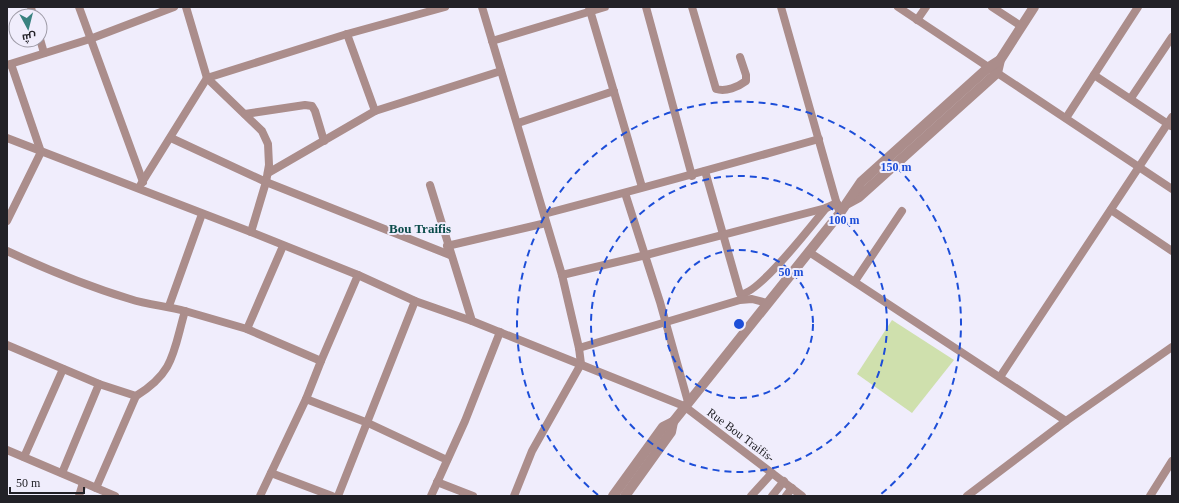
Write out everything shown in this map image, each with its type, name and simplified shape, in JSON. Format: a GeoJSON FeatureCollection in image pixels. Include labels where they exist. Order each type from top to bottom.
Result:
{"type":"FeatureCollection","features":[{"type":"Feature","properties":{"kind":"street"},"geometry":{"type":"LineString","coordinates":[[79,7],[141,185]]}},
{"type":"Feature","properties":{"kind":"street"},"geometry":{"type":"LineString","coordinates":[[7,221],[42,152],[9,64],[90,39],[174,7]]}},
{"type":"Feature","properties":{"kind":"street"},"geometry":{"type":"LineString","coordinates":[[186,7],[207,78],[266,138],[269,154],[268,173],[251,232]]}},
{"type":"Feature","properties":{"kind":"street"},"geometry":{"type":"LineString","coordinates":[[141,185],[207,78],[347,34],[445,7]]}},
{"type":"Feature","properties":{"kind":"street"},"geometry":{"type":"LineString","coordinates":[[482,7],[518,123],[562,275],[579,348],[581,364],[532,451],[514,496]]}},
{"type":"Feature","properties":{"kind":"street"},"geometry":{"type":"LineString","coordinates":[[492,41],[590,9],[605,7]]}},
{"type":"Feature","properties":{"kind":"street"},"geometry":{"type":"LineString","coordinates":[[646,7],[692,176]]}},
{"type":"Feature","properties":{"kind":"street"},"geometry":{"type":"LineString","coordinates":[[692,7],[716,89],[721,91],[740,86],[746,81],[746,75],[740,56]]}},
{"type":"Feature","properties":{"kind":"street"},"geometry":{"type":"LineString","coordinates":[[624,496],[671,432],[673,422],[686,404],[809,252],[838,208],[781,7]]}},
{"type":"Feature","properties":{"kind":"street"},"geometry":{"type":"LineString","coordinates":[[898,7],[1172,189]]}},
{"type":"Feature","properties":{"kind":"street"},"geometry":{"type":"LineString","coordinates":[[917,20],[926,7]]}},
{"type":"Feature","properties":{"kind":"street"},"geometry":{"type":"LineString","coordinates":[[992,7],[1021,26]]}},
{"type":"Feature","properties":{"kind":"street"},"geometry":{"type":"LineString","coordinates":[[562,275],[646,256],[723,234],[826,208],[838,208],[848,203],[853,192],[862,182],[993,70],[1034,7]]}},
{"type":"Feature","properties":{"kind":"street"},"geometry":{"type":"LineString","coordinates":[[1066,118],[1138,7]]}},
{"type":"Feature","properties":{"kind":"street"},"geometry":{"type":"LineString","coordinates":[[590,9],[642,187]]}},
{"type":"Feature","properties":{"kind":"street"},"geometry":{"type":"LineString","coordinates":[[347,34],[375,111]]}},
{"type":"Feature","properties":{"kind":"street"},"geometry":{"type":"LineString","coordinates":[[1131,98],[1172,37]]}},
{"type":"Feature","properties":{"kind":"street"},"geometry":{"type":"LineString","coordinates":[[43,48],[44,53]]}},
{"type":"Feature","properties":{"kind":"street"},"geometry":{"type":"LineString","coordinates":[[268,173],[375,111],[501,71]]}},
{"type":"Feature","properties":{"kind":"street"},"geometry":{"type":"LineString","coordinates":[[1000,377],[1171,122],[1094,75]]}},
{"type":"Feature","properties":{"kind":"street"},"geometry":{"type":"LineString","coordinates":[[518,123],[614,91]]}},
{"type":"Feature","properties":{"kind":"street"},"geometry":{"type":"LineString","coordinates":[[244,114],[305,105],[312,106],[315,111],[324,141]]}},
{"type":"Feature","properties":{"kind":"street","name":"Rue Bou Traifis-"},"geometry":{"type":"LineString","coordinates":[[7,138],[42,152],[141,185],[202,214],[358,275],[415,302],[472,321],[686,404],[802,496]]}},
{"type":"Feature","properties":{"kind":"street"},"geometry":{"type":"LineString","coordinates":[[170,138],[266,182],[450,255]]}},
{"type":"Feature","properties":{"kind":"street"},"geometry":{"type":"LineString","coordinates":[[447,246],[545,218],[642,187],[692,176],[819,138]]}},
{"type":"Feature","properties":{"kind":"street"},"geometry":{"type":"LineString","coordinates":[[705,171],[738,292],[742,294],[755,288],[785,257],[826,208]]}},
{"type":"Feature","properties":{"kind":"street"},"geometry":{"type":"LineString","coordinates":[[430,185],[447,246],[472,321]]}},
{"type":"Feature","properties":{"kind":"street"},"geometry":{"type":"LineString","coordinates":[[625,192],[666,321],[686,404]]}},
{"type":"Feature","properties":{"kind":"street"},"geometry":{"type":"LineString","coordinates":[[1111,210],[1172,251]]}},
{"type":"Feature","properties":{"kind":"street"},"geometry":{"type":"LineString","coordinates":[[855,281],[902,211]]}},
{"type":"Feature","properties":{"kind":"street"},"geometry":{"type":"LineString","coordinates":[[169,306],[202,214]]}},
{"type":"Feature","properties":{"kind":"street"},"geometry":{"type":"LineString","coordinates":[[247,330],[283,246]]}},
{"type":"Feature","properties":{"kind":"street"},"geometry":{"type":"LineString","coordinates":[[7,251],[70,280],[132,300],[169,306],[247,330],[321,361]]}},
{"type":"Feature","properties":{"kind":"street"},"geometry":{"type":"LineString","coordinates":[[809,252],[855,281],[968,358],[1000,377],[1066,421]]}},
{"type":"Feature","properties":{"kind":"street"},"geometry":{"type":"LineString","coordinates":[[260,496],[306,399],[358,275]]}},
{"type":"Feature","properties":{"kind":"street"},"geometry":{"type":"LineString","coordinates":[[579,348],[740,300],[752,299],[767,303]]}},
{"type":"Feature","properties":{"kind":"street"},"geometry":{"type":"LineString","coordinates":[[338,496],[415,302]]}},
{"type":"Feature","properties":{"kind":"street"},"geometry":{"type":"LineString","coordinates":[[96,488],[136,396],[152,387],[168,367],[185,311]]}},
{"type":"Feature","properties":{"kind":"street"},"geometry":{"type":"LineString","coordinates":[[431,496],[465,421],[500,332]]}},
{"type":"Feature","properties":{"kind":"street"},"geometry":{"type":"LineString","coordinates":[[7,345],[99,384],[136,396]]}},
{"type":"Feature","properties":{"kind":"street"},"geometry":{"type":"LineString","coordinates":[[967,496],[1066,421],[1172,347]]}},
{"type":"Feature","properties":{"kind":"street"},"geometry":{"type":"LineString","coordinates":[[24,457],[63,369]]}},
{"type":"Feature","properties":{"kind":"street"},"geometry":{"type":"LineString","coordinates":[[62,473],[99,384]]}},
{"type":"Feature","properties":{"kind":"street"},"geometry":{"type":"LineString","coordinates":[[306,399],[368,423],[447,460]]}},
{"type":"Feature","properties":{"kind":"street"},"geometry":{"type":"LineString","coordinates":[[613,496],[663,426],[673,422]]}},
{"type":"Feature","properties":{"kind":"street"},"geometry":{"type":"LineString","coordinates":[[7,450],[115,496]]}},
{"type":"Feature","properties":{"kind":"street"},"geometry":{"type":"LineString","coordinates":[[1150,496],[1172,461]]}},
{"type":"Feature","properties":{"kind":"street"},"geometry":{"type":"LineString","coordinates":[[271,473],[332,496]]}},
{"type":"Feature","properties":{"kind":"street"},"geometry":{"type":"LineString","coordinates":[[751,496],[772,473]]}},
{"type":"Feature","properties":{"kind":"street"},"geometry":{"type":"LineString","coordinates":[[772,496],[784,481]]}},
{"type":"Feature","properties":{"kind":"street"},"geometry":{"type":"LineString","coordinates":[[437,482],[473,496]]}},
{"type":"Feature","properties":{"kind":"street"},"geometry":{"type":"LineString","coordinates":[[79,496],[83,483]]}},
{"type":"Feature","properties":{"kind":"street"},"geometry":{"type":"LineString","coordinates":[[786,496],[792,488]]}},
{"type":"Feature","properties":{"kind":"green space"},"geometry":{"type":"Polygon","coordinates":[[[892,320],[954,360],[912,413],[857,374],[892,320]]]}},
{"type":"Feature","properties":{"kind":"district","name":"Bou Traifis"},"geometry":{"type":"Point","coordinates":[420,228]}}]}
